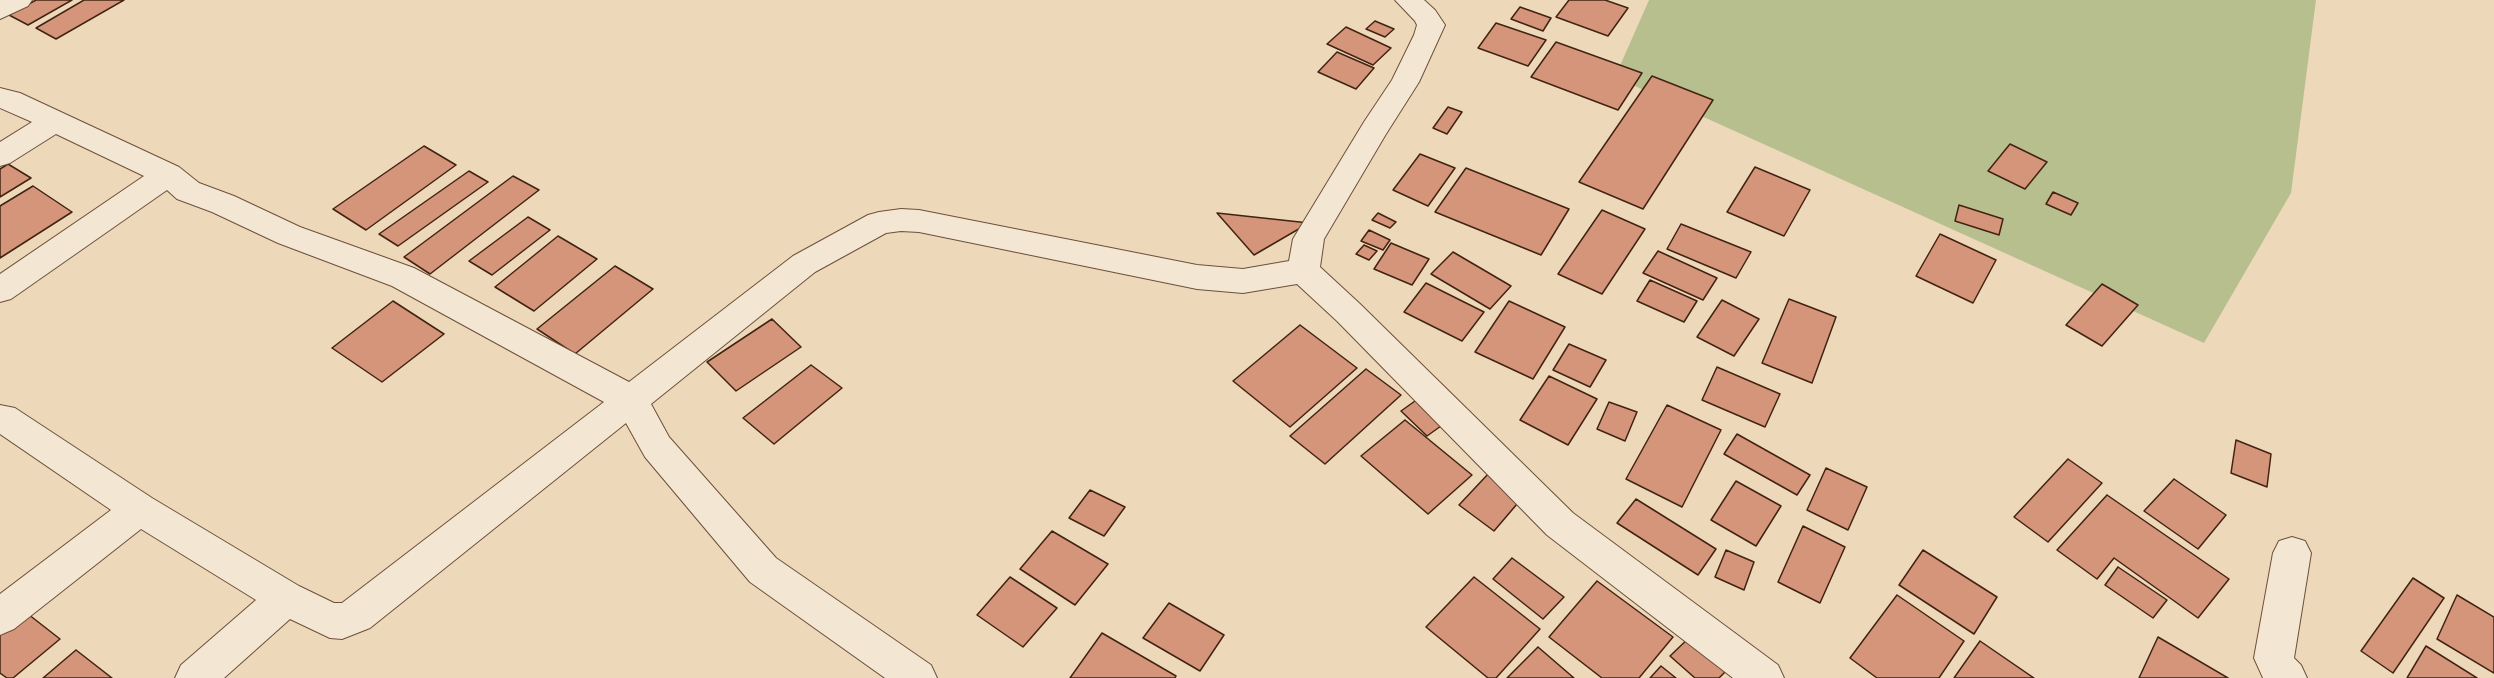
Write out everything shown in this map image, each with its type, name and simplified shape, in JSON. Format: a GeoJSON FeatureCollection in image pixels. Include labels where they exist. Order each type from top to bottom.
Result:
{"type":"FeatureCollection","features":[{"type":"Feature","properties":{"kind":"street"},"geometry":{"type":"LineString","coordinates":[[0,10],[19,0]]}},
{"type":"Feature","properties":{"kind":"street"},"geometry":{"type":"LineString","coordinates":[[1303,271],[1309,239],[1313,231],[1368,138],[1405,82],[1428,35],[1431,25],[1426,16],[1408,0]]}},
{"type":"Feature","properties":{"kind":"street"},"geometry":{"type":"LineString","coordinates":[[0,98],[10,100],[168,175],[188,191],[223,204],[289,235],[403,277],[631,400],[657,447],[763,570],[916,678]]}},
{"type":"Feature","properties":{"kind":"street"},"geometry":{"type":"LineString","coordinates":[[0,156],[54,122]]}},
{"type":"Feature","properties":{"kind":"street"},"geometry":{"type":"LineString","coordinates":[[0,290],[168,175]]}},
{"type":"Feature","properties":{"kind":"street"},"geometry":{"type":"LineString","coordinates":[[0,420],[3,418],[140,509],[286,598],[330,620],[342,621],[356,616],[804,264],[879,223],[901,220],[919,221],[1197,277],[1243,281],[1303,271]]}},
{"type":"Feature","properties":{"kind":"street"},"geometry":{"type":"LineString","coordinates":[[1303,271],[1348,312],[1560,524],[1764,678]]}},
{"type":"Feature","properties":{"kind":"street"},"geometry":{"type":"LineString","coordinates":[[0,617],[140,509]]}},
{"type":"Feature","properties":{"kind":"street"},"geometry":{"type":"LineString","coordinates":[[2287,678],[2279,670],[2274,658],[2292,553]]}},
{"type":"Feature","properties":{"kind":"street"},"geometry":{"type":"LineString","coordinates":[[195,678],[286,598]]}},
{"type":"Feature","properties":{"kind":"green space"},"geometry":{"type":"Polygon","coordinates":[[[1649,0],[2316,0],[2291,193],[2204,343],[1615,77],[1649,0]]]}},
{"type":"Feature","properties":{"kind":"building"},"geometry":{"type":"Polygon","coordinates":[[[36,0],[72,0],[28,25],[9,15],[36,0]]]}},
{"type":"Feature","properties":{"kind":"building"},"geometry":{"type":"Polygon","coordinates":[[[84,0],[124,0],[56,39],[36,28],[84,0]]]}},
{"type":"Feature","properties":{"kind":"building"},"geometry":{"type":"Polygon","coordinates":[[[1569,0],[1605,0],[1628,8],[1608,36],[1556,17],[1569,0]]]}},
{"type":"Feature","properties":{"kind":"building"},"geometry":{"type":"Polygon","coordinates":[[[1520,7],[1551,18],[1543,31],[1511,19],[1520,7]]]}},
{"type":"Feature","properties":{"kind":"building"},"geometry":{"type":"Polygon","coordinates":[[[1375,21],[1394,29],[1385,37],[1366,29],[1375,21]]]}},
{"type":"Feature","properties":{"kind":"building"},"geometry":{"type":"Polygon","coordinates":[[[1496,23],[1546,40],[1528,66],[1478,48],[1496,23]]]}},
{"type":"Feature","properties":{"kind":"building"},"geometry":{"type":"Polygon","coordinates":[[[1346,27],[1391,48],[1373,65],[1327,44],[1346,27]]]}},
{"type":"Feature","properties":{"kind":"building"},"geometry":{"type":"Polygon","coordinates":[[[1556,42],[1642,73],[1618,110],[1531,77],[1556,42]]]}},
{"type":"Feature","properties":{"kind":"building"},"geometry":{"type":"Polygon","coordinates":[[[1337,52],[1374,68],[1356,89],[1318,72],[1337,52]]]}},
{"type":"Feature","properties":{"kind":"building"},"geometry":{"type":"Polygon","coordinates":[[[1652,76],[1713,100],[1643,209],[1579,182],[1652,76]]]}},
{"type":"Feature","properties":{"kind":"building"},"geometry":{"type":"Polygon","coordinates":[[[1448,107],[1462,112],[1447,134],[1433,128],[1448,107]]]}},
{"type":"Feature","properties":{"kind":"building"},"geometry":{"type":"Polygon","coordinates":[[[2010,144],[2047,162],[2025,189],[1988,171],[2010,144]]]}},
{"type":"Feature","properties":{"kind":"building"},"geometry":{"type":"Polygon","coordinates":[[[424,146],[456,165],[366,230],[333,209],[424,146]]]}},
{"type":"Feature","properties":{"kind":"building"},"geometry":{"type":"Polygon","coordinates":[[[1420,154],[1455,168],[1428,206],[1393,190],[1420,154]]]}},
{"type":"Feature","properties":{"kind":"building"},"geometry":{"type":"Polygon","coordinates":[[[8,164],[31,178],[0,197],[0,169],[8,164]]]}},
{"type":"Feature","properties":{"kind":"building"},"geometry":{"type":"Polygon","coordinates":[[[1755,167],[1810,190],[1784,236],[1727,212],[1755,167]]]}},
{"type":"Feature","properties":{"kind":"building"},"geometry":{"type":"Polygon","coordinates":[[[1466,168],[1569,209],[1541,255],[1435,212],[1466,168]]]}},
{"type":"Feature","properties":{"kind":"building"},"geometry":{"type":"Polygon","coordinates":[[[469,171],[488,182],[398,246],[379,234],[469,171]]]}},
{"type":"Feature","properties":{"kind":"building"},"geometry":{"type":"Polygon","coordinates":[[[513,176],[539,190],[430,274],[404,257],[513,176]]]}},
{"type":"Feature","properties":{"kind":"building"},"geometry":{"type":"Polygon","coordinates":[[[33,186],[72,212],[0,258],[0,206],[33,186]]]}},
{"type":"Feature","properties":{"kind":"building"},"geometry":{"type":"Polygon","coordinates":[[[2053,192],[2078,203],[2071,215],[2046,204],[2053,192]]]}},
{"type":"Feature","properties":{"kind":"building"},"geometry":{"type":"Polygon","coordinates":[[[1959,205],[2003,219],[1999,235],[1955,221],[1959,205]]]}},
{"type":"Feature","properties":{"kind":"building"},"geometry":{"type":"Polygon","coordinates":[[[1602,210],[1645,229],[1602,294],[1558,274],[1602,210]]]}},
{"type":"Feature","properties":{"kind":"building"},"geometry":{"type":"Polygon","coordinates":[[[1217,213],[1309,223],[1254,255],[1217,213]]]}},
{"type":"Feature","properties":{"kind":"building"},"geometry":{"type":"Polygon","coordinates":[[[1378,213],[1396,222],[1390,228],[1372,220],[1378,213]]]}},
{"type":"Feature","properties":{"kind":"building"},"geometry":{"type":"Polygon","coordinates":[[[528,217],[550,230],[492,275],[469,261],[528,217]]]}},
{"type":"Feature","properties":{"kind":"building"},"geometry":{"type":"Polygon","coordinates":[[[1681,224],[1751,252],[1736,278],[1667,249],[1681,224]]]}},
{"type":"Feature","properties":{"kind":"building"},"geometry":{"type":"Polygon","coordinates":[[[1369,230],[1390,240],[1383,250],[1361,241],[1369,230]]]}},
{"type":"Feature","properties":{"kind":"building"},"geometry":{"type":"Polygon","coordinates":[[[1940,234],[1996,260],[1973,303],[1916,276],[1940,234]]]}},
{"type":"Feature","properties":{"kind":"building"},"geometry":{"type":"Polygon","coordinates":[[[558,236],[597,259],[534,311],[495,287],[558,236]]]}},
{"type":"Feature","properties":{"kind":"building"},"geometry":{"type":"Polygon","coordinates":[[[1391,243],[1429,259],[1412,285],[1374,269],[1391,243]]]}},
{"type":"Feature","properties":{"kind":"building"},"geometry":{"type":"Polygon","coordinates":[[[1364,245],[1377,251],[1369,260],[1356,254],[1364,245]]]}},
{"type":"Feature","properties":{"kind":"building"},"geometry":{"type":"Polygon","coordinates":[[[1658,251],[1717,278],[1703,300],[1643,273],[1658,251]]]}},
{"type":"Feature","properties":{"kind":"building"},"geometry":{"type":"Polygon","coordinates":[[[1453,252],[1511,286],[1490,309],[1431,274],[1453,252]]]}},
{"type":"Feature","properties":{"kind":"building"},"geometry":{"type":"Polygon","coordinates":[[[615,266],[653,289],[575,354],[537,329],[615,266]]]}},
{"type":"Feature","properties":{"kind":"building"},"geometry":{"type":"Polygon","coordinates":[[[1650,280],[1697,301],[1684,322],[1637,301],[1650,280]]]}},
{"type":"Feature","properties":{"kind":"building"},"geometry":{"type":"Polygon","coordinates":[[[1426,283],[1484,312],[1462,341],[1404,312],[1426,283]]]}},
{"type":"Feature","properties":{"kind":"building"},"geometry":{"type":"Polygon","coordinates":[[[2102,284],[2138,305],[2102,346],[2066,325],[2102,284]]]}},
{"type":"Feature","properties":{"kind":"building"},"geometry":{"type":"Polygon","coordinates":[[[1789,299],[1836,317],[1812,383],[1762,363],[1789,299]]]}},
{"type":"Feature","properties":{"kind":"building"},"geometry":{"type":"Polygon","coordinates":[[[1722,300],[1759,319],[1734,356],[1697,337],[1722,300]]]}},
{"type":"Feature","properties":{"kind":"building"},"geometry":{"type":"Polygon","coordinates":[[[393,301],[444,334],[382,382],[332,348],[393,301]]]}},
{"type":"Feature","properties":{"kind":"building"},"geometry":{"type":"Polygon","coordinates":[[[1509,301],[1565,327],[1533,379],[1475,352],[1509,301]]]}},
{"type":"Feature","properties":{"kind":"building"},"geometry":{"type":"Polygon","coordinates":[[[772,319],[801,347],[736,391],[707,362],[772,319]]]}},
{"type":"Feature","properties":{"kind":"building"},"geometry":{"type":"Polygon","coordinates":[[[1300,325],[1357,368],[1290,427],[1233,381],[1300,325]]]}},
{"type":"Feature","properties":{"kind":"building"},"geometry":{"type":"Polygon","coordinates":[[[1569,344],[1606,360],[1590,387],[1553,370],[1569,344]]]}},
{"type":"Feature","properties":{"kind":"building"},"geometry":{"type":"Polygon","coordinates":[[[811,365],[842,388],[774,444],[743,418],[811,365]]]}},
{"type":"Feature","properties":{"kind":"building"},"geometry":{"type":"Polygon","coordinates":[[[1717,367],[1780,394],[1765,427],[1702,400],[1717,367]]]}},
{"type":"Feature","properties":{"kind":"building"},"geometry":{"type":"Polygon","coordinates":[[[1366,369],[1401,395],[1325,464],[1290,436],[1366,369]]]}},
{"type":"Feature","properties":{"kind":"building"},"geometry":{"type":"Polygon","coordinates":[[[1549,376],[1597,399],[1568,445],[1520,420],[1549,376]]]}},
{"type":"Feature","properties":{"kind":"building"},"geometry":{"type":"Polygon","coordinates":[[[1422,396],[1448,421],[1427,436],[1401,411],[1422,396]]]}},
{"type":"Feature","properties":{"kind":"building"},"geometry":{"type":"Polygon","coordinates":[[[1609,402],[1637,412],[1625,441],[1597,429],[1609,402]]]}},
{"type":"Feature","properties":{"kind":"building"},"geometry":{"type":"Polygon","coordinates":[[[1667,405],[1721,430],[1682,507],[1626,479],[1667,405]]]}},
{"type":"Feature","properties":{"kind":"building"},"geometry":{"type":"Polygon","coordinates":[[[1405,420],[1472,475],[1428,514],[1361,456],[1405,420]]]}},
{"type":"Feature","properties":{"kind":"building"},"geometry":{"type":"Polygon","coordinates":[[[1737,434],[1810,475],[1797,495],[1724,454],[1737,434]]]}},
{"type":"Feature","properties":{"kind":"building"},"geometry":{"type":"Polygon","coordinates":[[[2236,440],[2271,454],[2267,487],[2231,473],[2236,440]]]}},
{"type":"Feature","properties":{"kind":"building"},"geometry":{"type":"Polygon","coordinates":[[[2068,459],[2102,483],[2048,542],[2014,517],[2068,459]]]}},
{"type":"Feature","properties":{"kind":"building"},"geometry":{"type":"Polygon","coordinates":[[[1826,468],[1867,487],[1848,530],[1807,510],[1826,468]]]}},
{"type":"Feature","properties":{"kind":"building"},"geometry":{"type":"Polygon","coordinates":[[[1489,473],[1523,497],[1494,531],[1459,505],[1489,473]]]}},
{"type":"Feature","properties":{"kind":"building"},"geometry":{"type":"Polygon","coordinates":[[[2174,479],[2226,515],[2198,549],[2144,511],[2174,479]]]}},
{"type":"Feature","properties":{"kind":"building"},"geometry":{"type":"Polygon","coordinates":[[[1736,481],[1781,506],[1756,546],[1711,520],[1736,481]]]}},
{"type":"Feature","properties":{"kind":"building"},"geometry":{"type":"Polygon","coordinates":[[[1090,490],[1125,507],[1104,536],[1069,518],[1090,490]]]}},
{"type":"Feature","properties":{"kind":"building"},"geometry":{"type":"Polygon","coordinates":[[[2107,495],[2229,579],[2198,618],[2114,558],[2097,579],[2057,550],[2107,495]]]}},
{"type":"Feature","properties":{"kind":"building"},"geometry":{"type":"Polygon","coordinates":[[[1636,499],[1716,549],[1698,575],[1617,523],[1636,499]]]}},
{"type":"Feature","properties":{"kind":"building"},"geometry":{"type":"Polygon","coordinates":[[[1803,526],[1845,547],[1820,603],[1778,582],[1803,526]]]}},
{"type":"Feature","properties":{"kind":"building"},"geometry":{"type":"Polygon","coordinates":[[[1052,531],[1108,564],[1075,605],[1020,569],[1052,531]]]}},
{"type":"Feature","properties":{"kind":"building"},"geometry":{"type":"Polygon","coordinates":[[[1726,550],[1754,562],[1744,590],[1715,577],[1726,550]]]}},
{"type":"Feature","properties":{"kind":"building"},"geometry":{"type":"Polygon","coordinates":[[[1923,550],[1997,597],[1974,634],[1899,585],[1923,550]]]}},
{"type":"Feature","properties":{"kind":"building"},"geometry":{"type":"Polygon","coordinates":[[[1512,558],[1564,597],[1543,619],[1493,579],[1512,558]]]}},
{"type":"Feature","properties":{"kind":"building"},"geometry":{"type":"Polygon","coordinates":[[[2118,567],[2167,600],[2153,618],[2105,585],[2118,567]]]}},
{"type":"Feature","properties":{"kind":"building"},"geometry":{"type":"Polygon","coordinates":[[[1010,577],[1057,608],[1023,647],[977,615],[1010,577]]]}},
{"type":"Feature","properties":{"kind":"building"},"geometry":{"type":"Polygon","coordinates":[[[1474,577],[1540,629],[1496,678],[1488,678],[1426,627],[1474,577]]]}},
{"type":"Feature","properties":{"kind":"building"},"geometry":{"type":"Polygon","coordinates":[[[2413,578],[2444,598],[2393,673],[2361,651],[2413,578]]]}},
{"type":"Feature","properties":{"kind":"building"},"geometry":{"type":"Polygon","coordinates":[[[1597,581],[1673,637],[1639,678],[1602,678],[1549,637],[1597,581]]]}},
{"type":"Feature","properties":{"kind":"building"},"geometry":{"type":"Polygon","coordinates":[[[1897,595],[1964,641],[1939,678],[1877,678],[1850,658],[1897,595]]]}},
{"type":"Feature","properties":{"kind":"building"},"geometry":{"type":"Polygon","coordinates":[[[2457,595],[2494,617],[2494,673],[2437,639],[2457,595]]]}},
{"type":"Feature","properties":{"kind":"building"},"geometry":{"type":"Polygon","coordinates":[[[1169,603],[1224,635],[1200,671],[1143,638],[1169,603]]]}},
{"type":"Feature","properties":{"kind":"building"},"geometry":{"type":"Polygon","coordinates":[[[19,607],[60,639],[13,678],[7,678],[0,673],[0,622],[19,607]]]}},
{"type":"Feature","properties":{"kind":"building"},"geometry":{"type":"Polygon","coordinates":[[[1102,633],[1176,676],[1175,678],[1070,678],[1102,633]]]}},
{"type":"Feature","properties":{"kind":"building"},"geometry":{"type":"Polygon","coordinates":[[[1693,634],[1731,666],[1719,678],[1695,678],[1670,656],[1693,634]]]}},
{"type":"Feature","properties":{"kind":"building"},"geometry":{"type":"Polygon","coordinates":[[[2158,637],[2228,678],[2139,678],[2158,637]]]}},
{"type":"Feature","properties":{"kind":"building"},"geometry":{"type":"Polygon","coordinates":[[[1980,641],[2034,678],[1954,678],[1980,641]]]}},
{"type":"Feature","properties":{"kind":"building"},"geometry":{"type":"Polygon","coordinates":[[[2426,646],[2477,678],[2407,678],[2426,646]]]}},
{"type":"Feature","properties":{"kind":"building"},"geometry":{"type":"Polygon","coordinates":[[[1538,647],[1574,678],[1507,678],[1538,647]]]}},
{"type":"Feature","properties":{"kind":"building"},"geometry":{"type":"Polygon","coordinates":[[[76,650],[112,678],[43,678],[76,650]]]}},
{"type":"Feature","properties":{"kind":"building"},"geometry":{"type":"Polygon","coordinates":[[[1661,666],[1676,678],[1650,678],[1661,666]]]}}]}
